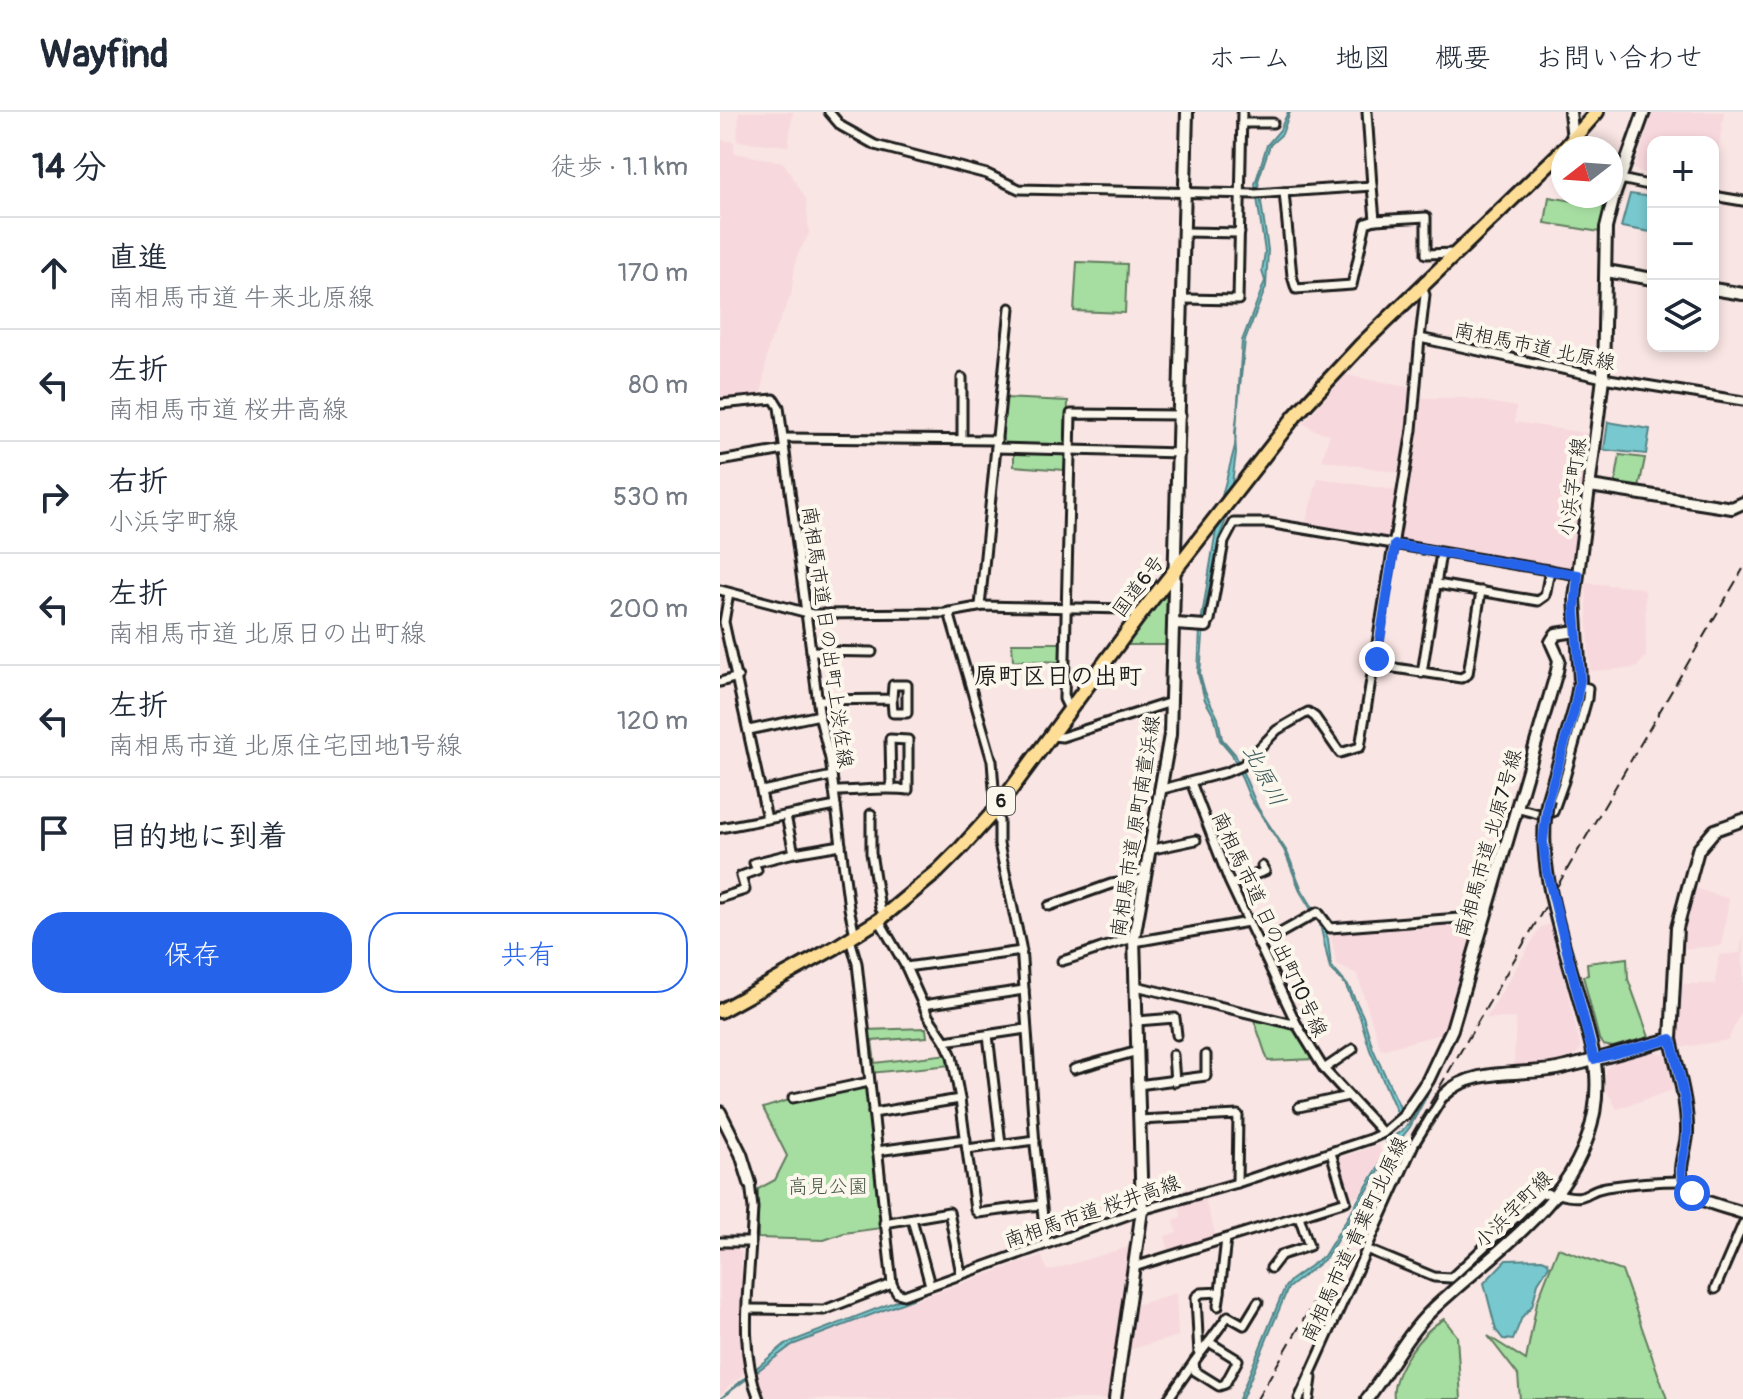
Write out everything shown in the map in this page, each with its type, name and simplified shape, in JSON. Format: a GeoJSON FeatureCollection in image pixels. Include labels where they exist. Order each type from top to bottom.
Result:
{"type":"FeatureCollection","features":[{"type":"Feature","properties":{"kind":"highway","name":"国道6号"},"geometry":{"type":"LineString","coordinates":[[1577,136],[1597,112]]}},
{"type":"Feature","properties":{"kind":"highway","name":"国道6号"},"geometry":{"type":"LineString","coordinates":[[720,1011],[853,937],[938,871],[996,808],[1176,569],[1218,529],[1232,494],[1316,393],[1361,345],[1551,163]]}},
{"type":"Feature","properties":{"kind":"street"},"geometry":{"type":"LineString","coordinates":[[829,112],[841,126],[875,145],[987,174],[1019,189],[1255,194],[1372,186]]}},
{"type":"Feature","properties":{"kind":"street","name":"南相馬市道 原町南萱浜線"},"geometry":{"type":"LineString","coordinates":[[1115,1399],[1142,1210],[1134,940],[1169,744],[1180,453],[1187,112]]}},
{"type":"Feature","properties":{"kind":"street"},"geometry":{"type":"LineString","coordinates":[[1183,299],[1238,300],[1242,112]]}},
{"type":"Feature","properties":{"kind":"street"},"geometry":{"type":"LineString","coordinates":[[1367,112],[1375,220]]}},
{"type":"Feature","properties":{"kind":"street"},"geometry":{"type":"LineString","coordinates":[[1569,136],[1570,112]]}},
{"type":"Feature","properties":{"kind":"street","name":"小浜字町線"},"geometry":{"type":"LineString","coordinates":[[1623,161],[1644,112]]}},
{"type":"Feature","properties":{"kind":"street"},"geometry":{"type":"LineString","coordinates":[[1242,123],[1273,123]]}},
{"type":"Feature","properties":{"kind":"street"},"geometry":{"type":"LineString","coordinates":[[1623,180],[1647,185]]}},
{"type":"Feature","properties":{"kind":"street"},"geometry":{"type":"LineString","coordinates":[[1284,192],[1296,289],[1352,285],[1366,223],[1375,220],[1426,217],[1426,254],[1456,253]]}},
{"type":"Feature","properties":{"kind":"street"},"geometry":{"type":"LineString","coordinates":[[1719,197],[1743,201]]}},
{"type":"Feature","properties":{"kind":"street","name":"小浜字町線"},"geometry":{"type":"LineString","coordinates":[[1367,1399],[1405,1341],[1456,1282],[1557,1196],[1582,1153],[1591,1127],[1596,1098],[1594,1059],[1545,864],[1543,831],[1548,799],[1579,686],[1580,654],[1576,631],[1578,575],[1603,378],[1606,228],[1610,208]]}},
{"type":"Feature","properties":{"kind":"street"},"geometry":{"type":"LineString","coordinates":[[1185,232],[1240,233]]}},
{"type":"Feature","properties":{"kind":"street"},"geometry":{"type":"LineString","coordinates":[[1606,271],[1647,278]]}},
{"type":"Feature","properties":{"kind":"street"},"geometry":{"type":"LineString","coordinates":[[1159,790],[1239,767],[1277,730],[1308,712],[1315,717],[1340,753],[1360,747],[1412,430],[1425,295],[1422,287]]}},
{"type":"Feature","properties":{"kind":"street"},"geometry":{"type":"LineString","coordinates":[[1719,290],[1743,294]]}},
{"type":"Feature","properties":{"kind":"street"},"geometry":{"type":"LineString","coordinates":[[980,606],[1010,308]]}},
{"type":"Feature","properties":{"kind":"street","name":"南相馬市道 北原線"},"geometry":{"type":"LineString","coordinates":[[1420,338],[1603,378],[1743,401]]}},
{"type":"Feature","properties":{"kind":"street"},"geometry":{"type":"LineString","coordinates":[[962,378],[962,438]]}},
{"type":"Feature","properties":{"kind":"street","name":"南相馬市道 日の出町上渋佐線"},"geometry":{"type":"LineString","coordinates":[[720,404],[774,399],[779,407],[857,963],[892,1284]]}},
{"type":"Feature","properties":{"kind":"street"},"geometry":{"type":"LineString","coordinates":[[1070,711],[1064,699],[1071,414],[1181,415]]}},
{"type":"Feature","properties":{"kind":"street"},"geometry":{"type":"LineString","coordinates":[[784,438],[962,438],[1070,450],[1180,453]]}},
{"type":"Feature","properties":{"kind":"street"},"geometry":{"type":"LineString","coordinates":[[720,461],[784,450]]}},
{"type":"Feature","properties":{"kind":"street"},"geometry":{"type":"LineString","coordinates":[[1590,486],[1732,508],[1743,503]]}},
{"type":"Feature","properties":{"kind":"street"},"geometry":{"type":"LineString","coordinates":[[1175,624],[1201,625],[1210,620],[1218,529],[1234,523],[1268,523],[1578,575]]}},
{"type":"Feature","properties":{"kind":"street"},"geometry":{"type":"LineString","coordinates":[[1422,673],[1441,553]]}},
{"type":"Feature","properties":{"kind":"street"},"geometry":{"type":"LineString","coordinates":[[1437,584],[1543,599],[1550,570]]}},
{"type":"Feature","properties":{"kind":"street"},"geometry":{"type":"LineString","coordinates":[[720,590],[806,613],[949,612],[980,606],[1126,609],[1139,616]]}},
{"type":"Feature","properties":{"kind":"street"},"geometry":{"type":"LineString","coordinates":[[1375,665],[1461,678],[1468,674],[1481,591]]}},
{"type":"Feature","properties":{"kind":"street"},"geometry":{"type":"LineString","coordinates":[[729,593],[724,622],[767,819]]}},
{"type":"Feature","properties":{"kind":"street"},"geometry":{"type":"LineString","coordinates":[[949,612],[992,761],[999,844],[1022,951],[1040,1205],[1046,1244]]}},
{"type":"Feature","properties":{"kind":"street","name":"南相馬市道 北原7号線"},"geometry":{"type":"LineString","coordinates":[[1428,1080],[1452,1029],[1559,665],[1551,642],[1556,634],[1576,631]]}},
{"type":"Feature","properties":{"kind":"street"},"geometry":{"type":"LineString","coordinates":[[811,651],[872,652]]}},
{"type":"Feature","properties":{"kind":"street"},"geometry":{"type":"LineString","coordinates":[[720,682],[738,677]]}},
{"type":"Feature","properties":{"kind":"street"},"geometry":{"type":"LineString","coordinates":[[1516,808],[1543,815],[1553,812],[1587,699],[1588,688],[1579,686]]}},
{"type":"Feature","properties":{"kind":"street"},"geometry":{"type":"LineString","coordinates":[[818,700],[892,699]]}},
{"type":"Feature","properties":{"kind":"street"},"geometry":{"type":"LineString","coordinates":[[1052,736],[1062,737],[1171,702]]}},
{"type":"Feature","properties":{"kind":"street"},"geometry":{"type":"LineString","coordinates":[[749,730],[820,715]]}},
{"type":"Feature","properties":{"kind":"street"},"geometry":{"type":"LineString","coordinates":[[834,791],[908,790],[908,740],[890,739],[891,788]]}},
{"type":"Feature","properties":{"kind":"street"},"geometry":{"type":"LineString","coordinates":[[762,791],[832,776]]}},
{"type":"Feature","properties":{"kind":"street","name":"南相馬市道 日の出町10号線"},"geometry":{"type":"LineString","coordinates":[[1191,782],[1231,884],[1297,1025],[1324,1069],[1383,1133]]}},
{"type":"Feature","properties":{"kind":"street"},"geometry":{"type":"LineString","coordinates":[[720,828],[836,806]]}},
{"type":"Feature","properties":{"kind":"street"},"geometry":{"type":"LineString","coordinates":[[871,814],[871,853],[882,917],[923,1005],[945,1041],[956,1071],[975,1210],[978,1213],[1040,1205]]}},
{"type":"Feature","properties":{"kind":"street"},"geometry":{"type":"LineString","coordinates":[[786,816],[794,853]]}},
{"type":"Feature","properties":{"kind":"street"},"geometry":{"type":"LineString","coordinates":[[1743,820],[1715,830],[1698,850],[1677,928],[1671,1039],[1687,1121],[1687,1140],[1680,1171],[1682,1181],[1692,1193],[1743,1213]]}},
{"type":"Feature","properties":{"kind":"street"},"geometry":{"type":"LineString","coordinates":[[1149,850],[1196,840]]}},
{"type":"Feature","properties":{"kind":"street"},"geometry":{"type":"LineString","coordinates":[[720,898],[745,890],[741,876],[757,870],[754,863],[841,845]]}},
{"type":"Feature","properties":{"kind":"street"},"geometry":{"type":"LineString","coordinates":[[1231,884],[1265,871],[1262,866]]}},
{"type":"Feature","properties":{"kind":"street"},"geometry":{"type":"LineString","coordinates":[[1049,906],[1119,882],[1143,879]]}},
{"type":"Feature","properties":{"kind":"street"},"geometry":{"type":"LineString","coordinates":[[1259,945],[1315,913],[1330,928],[1485,916]]}},
{"type":"Feature","properties":{"kind":"street"},"geometry":{"type":"LineString","coordinates":[[1062,961],[1091,953],[1099,947],[1248,922]]}},
{"type":"Feature","properties":{"kind":"street"},"geometry":{"type":"LineString","coordinates":[[906,967],[1022,951]]}},
{"type":"Feature","properties":{"kind":"street"},"geometry":{"type":"LineString","coordinates":[[1136,986],[1297,1025]]}},
{"type":"Feature","properties":{"kind":"street"},"geometry":{"type":"LineString","coordinates":[[923,1005],[1024,990]]}},
{"type":"Feature","properties":{"kind":"street"},"geometry":{"type":"LineString","coordinates":[[1137,1021],[1175,1018],[1177,1035]]}},
{"type":"Feature","properties":{"kind":"street"},"geometry":{"type":"LineString","coordinates":[[945,1041],[1026,1029]]}},
{"type":"Feature","properties":{"kind":"street"},"geometry":{"type":"LineString","coordinates":[[988,1035],[1001,1144]]}},
{"type":"Feature","properties":{"kind":"street"},"geometry":{"type":"LineString","coordinates":[[1444,1095],[1454,1086],[1481,1077],[1548,1070],[1671,1039]]}},
{"type":"Feature","properties":{"kind":"street"},"geometry":{"type":"LineString","coordinates":[[1324,1069],[1353,1049]]}},
{"type":"Feature","properties":{"kind":"street"},"geometry":{"type":"LineString","coordinates":[[1074,1069],[1138,1051]]}},
{"type":"Feature","properties":{"kind":"street"},"geometry":{"type":"LineString","coordinates":[[1173,1055],[1175,1082]]}},
{"type":"Feature","properties":{"kind":"street"},"geometry":{"type":"LineString","coordinates":[[1138,1085],[1206,1076],[1206,1055]]}},
{"type":"Feature","properties":{"kind":"street","name":"南相馬市道 桜井高線"},"geometry":{"type":"LineString","coordinates":[[748,1309],[824,1310],[892,1284],[897,1293],[904,1295],[1142,1210],[1331,1153],[1392,1127],[1405,1114],[1428,1080]]}},
{"type":"Feature","properties":{"kind":"street"},"geometry":{"type":"LineString","coordinates":[[793,1098],[869,1082]]}},
{"type":"Feature","properties":{"kind":"street","name":"南相馬市道 青葉町北原線"},"geometry":{"type":"LineString","coordinates":[[1299,1399],[1414,1144],[1444,1095]]}},
{"type":"Feature","properties":{"kind":"street"},"geometry":{"type":"LineString","coordinates":[[1299,1107],[1348,1096]]}},
{"type":"Feature","properties":{"kind":"street"},"geometry":{"type":"LineString","coordinates":[[873,1113],[960,1099]]}},
{"type":"Feature","properties":{"kind":"street"},"geometry":{"type":"LineString","coordinates":[[720,1112],[741,1154],[750,1183],[753,1208],[748,1309],[750,1375],[759,1399]]}},
{"type":"Feature","properties":{"kind":"street"},"geometry":{"type":"LineString","coordinates":[[1139,1120],[1238,1115],[1237,1183]]}},
{"type":"Feature","properties":{"kind":"street"},"geometry":{"type":"LineString","coordinates":[[877,1151],[966,1139]]}},
{"type":"Feature","properties":{"kind":"street"},"geometry":{"type":"LineString","coordinates":[[967,1149],[1035,1140]]}},
{"type":"Feature","properties":{"kind":"street"},"geometry":{"type":"LineString","coordinates":[[1134,1267],[1346,1201],[1331,1153]]}},
{"type":"Feature","properties":{"kind":"street"},"geometry":{"type":"LineString","coordinates":[[1557,1196],[1581,1198],[1601,1188],[1661,1180],[1682,1181]]}},
{"type":"Feature","properties":{"kind":"street"},"geometry":{"type":"LineString","coordinates":[[884,1223],[949,1212],[961,1274]]}},
{"type":"Feature","properties":{"kind":"street"},"geometry":{"type":"LineString","coordinates":[[1271,1268],[1281,1255],[1309,1246],[1299,1216]]}},
{"type":"Feature","properties":{"kind":"street"},"geometry":{"type":"LineString","coordinates":[[912,1219],[930,1285]]}},
{"type":"Feature","properties":{"kind":"street"},"geometry":{"type":"LineString","coordinates":[[1715,1289],[1743,1224]]}},
{"type":"Feature","properties":{"kind":"street"},"geometry":{"type":"LineString","coordinates":[[1218,1306],[1226,1239]]}},
{"type":"Feature","properties":{"kind":"street"},"geometry":{"type":"LineString","coordinates":[[720,1242],[751,1242]]}},
{"type":"Feature","properties":{"kind":"street"},"geometry":{"type":"LineString","coordinates":[[1366,1249],[1434,1277],[1456,1282]]}},
{"type":"Feature","properties":{"kind":"street"},"geometry":{"type":"LineString","coordinates":[[1209,1342],[1238,1360],[1225,1384],[1219,1386],[1195,1371],[1196,1297],[1201,1293],[1220,1292]]}},
{"type":"Feature","properties":{"kind":"street"},"geometry":{"type":"LineString","coordinates":[[1168,1399],[1228,1316],[1244,1325],[1258,1302]]}},
{"type":"Feature","properties":{"kind":"street"},"geometry":{"type":"LineString","coordinates":[[1309,1399],[1313,1367]]}},
{"type":"Feature","properties":{"kind":"shaded area"},"geometry":{"type":"Polygon","coordinates":[[[739,112],[793,112],[788,146],[737,141],[739,112]]]}},
{"type":"Feature","properties":{"kind":"shaded area"},"geometry":{"type":"Polygon","coordinates":[[[1653,112],[1724,112],[1719,147],[1719,136],[1647,136],[1647,174],[1634,169],[1653,112]]]}},
{"type":"Feature","properties":{"kind":"shaded area"},"geometry":{"type":"Polygon","coordinates":[[[720,140],[734,142],[734,153],[783,162],[806,199],[809,233],[796,258],[791,295],[768,347],[762,389],[757,397],[720,400],[720,140]]]}},
{"type":"Feature","properties":{"kind":"shaded area"},"geometry":{"type":"Polygon","coordinates":[[[1346,375],[1411,388],[1412,398],[1465,398],[1516,407],[1515,422],[1591,434],[1570,570],[1305,525],[1318,478],[1399,491],[1401,473],[1322,460],[1330,434],[1316,431],[1303,423],[1346,375]]]}},
{"type":"Feature","properties":{"kind":"shaded area"},"geometry":{"type":"Polygon","coordinates":[[[1586,583],[1642,588],[1645,591],[1646,656],[1636,668],[1590,671],[1586,583]]]}},
{"type":"Feature","properties":{"kind":"shaded area"},"geometry":{"type":"Polygon","coordinates":[[[1691,887],[1729,899],[1721,946],[1679,949],[1681,922],[1691,887]]]}},
{"type":"Feature","properties":{"kind":"shaded area"},"geometry":{"type":"Polygon","coordinates":[[[1478,920],[1444,1033],[1381,1050],[1357,974],[1337,965],[1330,931],[1363,932],[1478,920]]]}},
{"type":"Feature","properties":{"kind":"shaded area"},"geometry":{"type":"Polygon","coordinates":[[[1551,924],[1581,1049],[1572,1057],[1536,1066],[1514,1066],[1516,1018],[1486,1018],[1541,927],[1551,924]]]}},
{"type":"Feature","properties":{"kind":"shaded area"},"geometry":{"type":"Polygon","coordinates":[[[1743,934],[1743,1007],[1728,1040],[1677,1048],[1674,1033],[1676,984],[1715,984],[1719,955],[1740,953],[1743,934]]]}},
{"type":"Feature","properties":{"kind":"shaded area"},"geometry":{"type":"Polygon","coordinates":[[[1652,1051],[1665,1054],[1673,1090],[1617,1109],[1605,1088],[1606,1069],[1615,1062],[1652,1051]]]}},
{"type":"Feature","properties":{"kind":"shaded area"},"geometry":{"type":"Polygon","coordinates":[[[1379,1145],[1383,1158],[1358,1196],[1349,1199],[1335,1159],[1379,1145]]]}},
{"type":"Feature","properties":{"kind":"shaded area"},"geometry":{"type":"Polygon","coordinates":[[[1204,1198],[1217,1239],[1170,1254],[1165,1236],[1177,1233],[1174,1220],[1181,1217],[1180,1206],[1204,1198]]]}},
{"type":"Feature","properties":{"kind":"shaded area"},"geometry":{"type":"Polygon","coordinates":[[[1132,1246],[1109,1399],[762,1399],[753,1374],[808,1337],[1041,1256],[1048,1271],[1132,1246]]]}},
{"type":"Feature","properties":{"kind":"shaded area"},"geometry":{"type":"Polygon","coordinates":[[[720,1247],[735,1247],[741,1253],[745,1369],[720,1395],[720,1247]]]}},
{"type":"Feature","properties":{"kind":"shaded area"},"geometry":{"type":"Polygon","coordinates":[[[1176,1293],[1178,1336],[1125,1351],[1132,1306],[1176,1293]]]}},
{"type":"Feature","properties":{"kind":"green space"},"geometry":{"type":"Polygon","coordinates":[[[1549,197],[1551,208],[1604,208],[1600,232],[1545,223],[1549,197]]]}},
{"type":"Feature","properties":{"kind":"green space"},"geometry":{"type":"Polygon","coordinates":[[[1077,262],[1127,264],[1125,313],[1074,311],[1077,262]]]}},
{"type":"Feature","properties":{"kind":"green space"},"geometry":{"type":"Polygon","coordinates":[[[1004,398],[1068,401],[1067,448],[1000,446],[1004,398]]]}},
{"type":"Feature","properties":{"kind":"green space"},"geometry":{"type":"Polygon","coordinates":[[[1014,451],[1067,454],[1064,470],[1014,466],[1014,451]]]}},
{"type":"Feature","properties":{"kind":"green space"},"geometry":{"type":"Polygon","coordinates":[[[1620,455],[1645,458],[1639,488],[1615,484],[1620,455]]]}},
{"type":"Feature","properties":{"kind":"green space"},"geometry":{"type":"Polygon","coordinates":[[[1169,596],[1169,645],[1126,645],[1163,597],[1169,596]]]}},
{"type":"Feature","properties":{"kind":"green space"},"geometry":{"type":"Polygon","coordinates":[[[1012,643],[1063,643],[1063,662],[1013,660],[1012,643]]]}},
{"type":"Feature","properties":{"kind":"green space"},"geometry":{"type":"Polygon","coordinates":[[[1627,958],[1628,979],[1649,1037],[1613,1047],[1603,1045],[1583,976],[1588,975],[1587,963],[1627,958]]]}},
{"type":"Feature","properties":{"kind":"green space"},"geometry":{"type":"Polygon","coordinates":[[[1254,1020],[1296,1029],[1315,1059],[1268,1061],[1254,1020]]]}},
{"type":"Feature","properties":{"kind":"green space"},"geometry":{"type":"Polygon","coordinates":[[[926,1028],[927,1037],[872,1041],[875,1063],[948,1054],[952,1065],[870,1073],[865,1030],[926,1028]]]}},
{"type":"Feature","properties":{"kind":"green space","name":"高見公園"},"geometry":{"type":"Polygon","coordinates":[[[866,1085],[881,1228],[844,1233],[824,1240],[758,1238],[758,1189],[775,1180],[787,1156],[763,1108],[866,1085]]]}},
{"type":"Feature","properties":{"kind":"green space"},"geometry":{"type":"Polygon","coordinates":[[[1558,1248],[1622,1271],[1667,1399],[1520,1399],[1518,1375],[1488,1336],[1526,1360],[1537,1302],[1558,1248]]]}},
{"type":"Feature","properties":{"kind":"green space"},"geometry":{"type":"Polygon","coordinates":[[[1444,1319],[1457,1336],[1461,1399],[1394,1399],[1402,1365],[1426,1333],[1444,1319]]]}},
{"type":"Feature","properties":{"kind":"water"},"geometry":{"type":"Polygon","coordinates":[[[1290,112],[1282,134],[1270,145],[1258,181],[1268,250],[1266,287],[1245,340],[1237,412],[1242,341],[1265,281],[1262,271],[1265,252],[1255,184],[1267,145],[1290,112]]]}},
{"type":"Feature","properties":{"kind":"water"},"geometry":{"type":"Polygon","coordinates":[[[1630,194],[1647,196],[1647,231],[1621,227],[1630,194]]]}},
{"type":"Feature","properties":{"kind":"water"},"geometry":{"type":"Polygon","coordinates":[[[1608,422],[1650,429],[1646,454],[1604,450],[1608,422]]]}},
{"type":"Feature","properties":{"kind":"water"},"geometry":{"type":"Polygon","coordinates":[[[1235,440],[1228,514],[1219,538],[1205,611],[1200,674],[1218,718],[1222,739],[1235,754],[1258,808],[1287,852],[1302,890],[1321,921],[1328,939],[1331,966],[1349,987],[1363,1016],[1373,1049],[1402,1112],[1398,1115],[1345,984],[1330,969],[1320,924],[1301,893],[1284,850],[1250,798],[1232,754],[1220,740],[1198,674],[1200,629],[1221,500],[1235,440]]]}},
{"type":"Feature","properties":{"kind":"water"},"geometry":{"type":"Polygon","coordinates":[[[1431,1088],[1410,1127],[1392,1150],[1326,1258],[1288,1288],[1242,1399],[1239,1399],[1285,1287],[1324,1256],[1390,1148],[1385,1140],[1407,1125],[1431,1088]]]}},
{"type":"Feature","properties":{"kind":"water"},"geometry":{"type":"Polygon","coordinates":[[[1542,1259],[1549,1266],[1538,1283],[1532,1306],[1522,1317],[1513,1340],[1503,1339],[1496,1330],[1484,1283],[1506,1260],[1542,1259]]]}},
{"type":"Feature","properties":{"kind":"water"},"geometry":{"type":"Polygon","coordinates":[[[912,1295],[913,1299],[792,1345],[720,1399],[785,1344],[912,1295]]]}},
{"type":"Feature","properties":{"kind":"railway"},"geometry":{"type":"LineString","coordinates":[[1257,1399],[1743,569]]}},
{"type":"Feature","properties":{"kind":"district","name":"原町区日の出町"},"geometry":{"type":"Point","coordinates":[1058,676]}},
{"type":"Feature","properties":{"kind":"route"},"geometry":{"type":"LineString","coordinates":[[1377,659],[1395,545],[1578,575],[1575,609],[1580,680],[1544,814],[1545,864],[1594,1059],[1671,1039],[1687,1121],[1687,1140],[1680,1171],[1684,1186],[1692,1193]]}},
{"type":"Feature","properties":{"kind":"water label","name":"北原川"},"geometry":{"type":"Point","coordinates":[1265,775]}}]}
